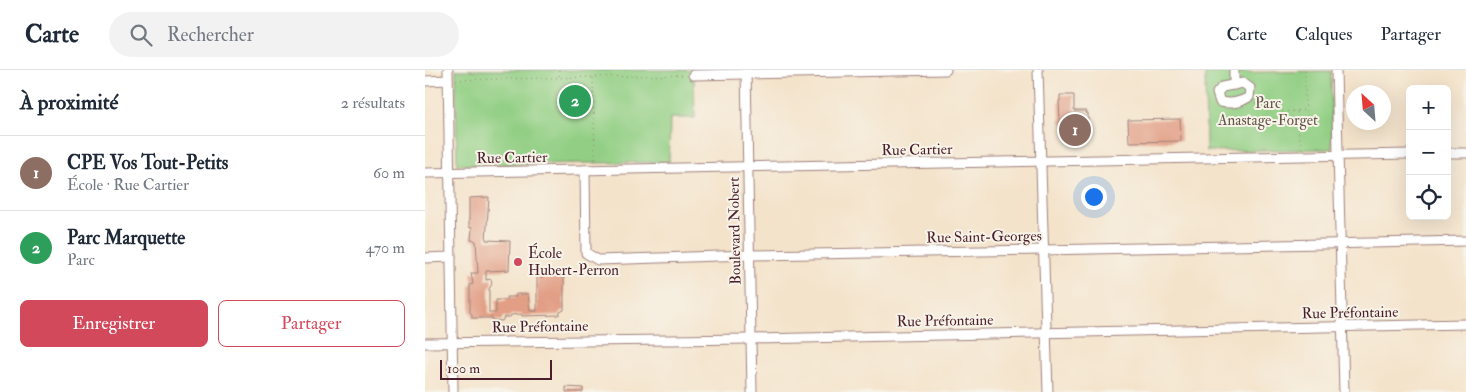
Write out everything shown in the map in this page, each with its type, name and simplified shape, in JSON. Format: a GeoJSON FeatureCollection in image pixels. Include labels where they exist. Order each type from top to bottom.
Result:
{"type":"FeatureCollection","features":[{"type":"Feature","properties":{"kind":"street"},"geometry":{"type":"LineString","coordinates":[[448,70],[453,392]]}},
{"type":"Feature","properties":{"kind":"street"},"geometry":{"type":"LineString","coordinates":[[693,75],[746,72],[946,70]]}},
{"type":"Feature","properties":{"kind":"street"},"geometry":{"type":"LineString","coordinates":[[1038,70],[1048,392]]}},
{"type":"Feature","properties":{"kind":"street"},"geometry":{"type":"LineString","coordinates":[[1234,70],[1234,85]]}},
{"type":"Feature","properties":{"kind":"street"},"geometry":{"type":"LineString","coordinates":[[1336,70],[1344,392]]}},
{"type":"Feature","properties":{"kind":"street","name":"Boulevard Nobert"},"geometry":{"type":"LineString","coordinates":[[746,72],[752,392]]}},
{"type":"Feature","properties":{"kind":"street"},"geometry":{"type":"LineString","coordinates":[[425,81],[448,80]]}},
{"type":"Feature","properties":{"kind":"street"},"geometry":{"type":"LineString","coordinates":[[1243,83],[1250,88],[1249,97],[1241,102],[1231,104],[1220,102],[1217,93],[1221,87],[1234,85],[1243,83]]}},
{"type":"Feature","properties":{"kind":"street"},"geometry":{"type":"LineString","coordinates":[[1451,153],[1466,153]]}},
{"type":"Feature","properties":{"kind":"street","name":"Rue Cartier"},"geometry":{"type":"LineString","coordinates":[[425,173],[1406,154]]}},
{"type":"Feature","properties":{"kind":"street","name":"Rue Saint-Georges"},"geometry":{"type":"LineString","coordinates":[[585,170],[587,253],[598,260],[749,255],[1466,241]]}},
{"type":"Feature","properties":{"kind":"street"},"geometry":{"type":"LineString","coordinates":[[425,258],[451,257]]}},
{"type":"Feature","properties":{"kind":"street","name":"Rue Préfontaine"},"geometry":{"type":"LineString","coordinates":[[425,343],[751,339],[1466,324]]}},
{"type":"Feature","properties":{"kind":"path"},"geometry":{"type":"LineString","coordinates":[[559,70],[559,78]]}},
{"type":"Feature","properties":{"kind":"path"},"geometry":{"type":"LineString","coordinates":[[1297,126],[1308,122],[1305,70]]}},
{"type":"Feature","properties":{"kind":"path"},"geometry":{"type":"LineString","coordinates":[[448,80],[693,75]]}},
{"type":"Feature","properties":{"kind":"path"},"geometry":{"type":"LineString","coordinates":[[593,77],[595,170]]}},
{"type":"Feature","properties":{"kind":"path"},"geometry":{"type":"LineString","coordinates":[[1249,97],[1254,103],[1271,104],[1281,112],[1306,110]]}},
{"type":"Feature","properties":{"kind":"path"},"geometry":{"type":"LineString","coordinates":[[1297,112],[1297,126],[1304,156]]}},
{"type":"Feature","properties":{"kind":"green space"},"geometry":{"type":"Polygon","coordinates":[[[456,70],[746,70],[694,75],[695,118],[670,118],[669,162],[457,165],[456,70]]]}},
{"type":"Feature","properties":{"kind":"green space","name":"Parc Anastage-Forget"},"geometry":{"type":"Polygon","coordinates":[[[1331,71],[1332,149],[1206,151],[1205,73],[1331,71]]]}},
{"type":"Feature","properties":{"kind":"building"},"geometry":{"type":"Polygon","coordinates":[[[1060,95],[1074,95],[1074,111],[1086,111],[1088,113],[1088,125],[1071,128],[1071,126],[1063,125],[1060,122],[1060,95]]]}},
{"type":"Feature","properties":{"kind":"building"},"geometry":{"type":"Polygon","coordinates":[[[1180,119],[1181,141],[1129,142],[1128,120],[1180,119]]]}},
{"type":"Feature","properties":{"kind":"building","name":"École Hubert-Perron"},"geometry":{"type":"Polygon","coordinates":[[[489,197],[486,240],[510,241],[509,270],[486,271],[486,280],[491,279],[492,284],[489,289],[489,313],[496,313],[496,300],[507,300],[506,297],[516,297],[516,294],[528,294],[530,311],[537,311],[537,277],[543,277],[543,274],[560,273],[560,277],[564,277],[564,310],[559,315],[511,315],[510,317],[504,317],[502,321],[493,320],[492,318],[472,318],[470,312],[470,285],[473,284],[471,273],[478,273],[476,241],[471,240],[472,228],[469,227],[469,198],[489,197]]]}},
{"type":"Feature","properties":{"kind":"building"},"geometry":{"type":"Polygon","coordinates":[[[566,387],[583,388],[583,392],[566,392],[566,387]]]}},
{"type":"Feature","properties":{"kind":"place","name":"Parc Marquette"},"geometry":{"type":"Point","coordinates":[575,101]}},
{"type":"Feature","properties":{"kind":"place","name":"CPE Vos Tout-Petits"},"geometry":{"type":"Point","coordinates":[1075,130]}},
{"type":"Feature","properties":{"kind":"place","name":"École Hubert-Perron"},"geometry":{"type":"Point","coordinates":[518,262]}}]}
